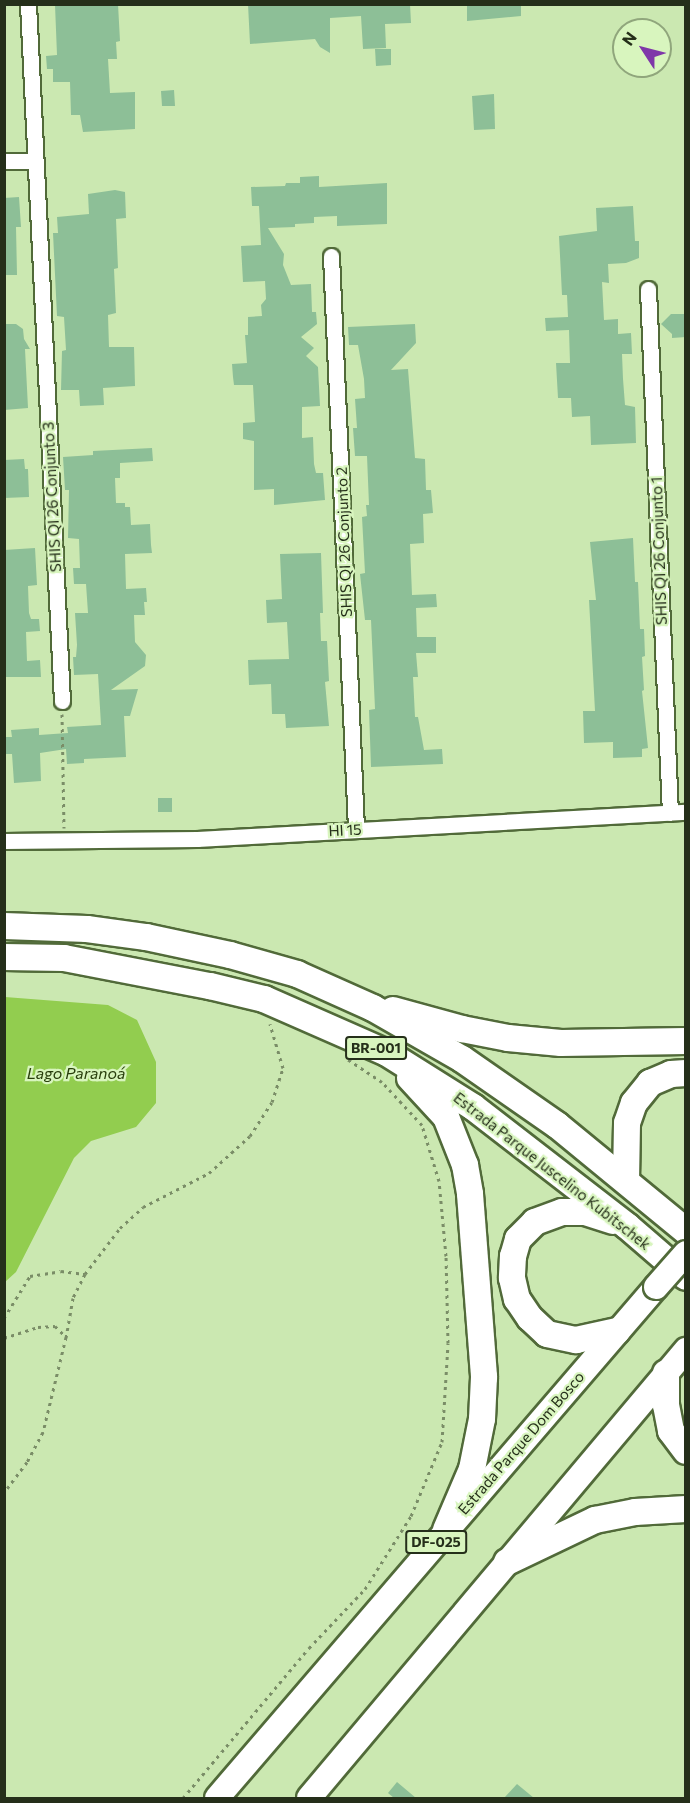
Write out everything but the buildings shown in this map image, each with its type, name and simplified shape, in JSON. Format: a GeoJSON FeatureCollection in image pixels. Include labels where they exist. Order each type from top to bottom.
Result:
{"type":"FeatureCollection","features":[{"type":"Feature","properties":{"kind":"highway","name":"BR-001"},"geometry":{"type":"LineString","coordinates":[[4,926],[87,929],[146,938],[230,955],[297,974],[373,1008],[472,1066],[557,1125],[686,1231]]}},
{"type":"Feature","properties":{"kind":"highway","name":"Estrada Parque Juscelino Kubitschek"},"geometry":{"type":"LineString","coordinates":[[4,957],[64,958],[210,986],[264,999],[387,1053],[473,1107],[627,1226],[686,1277]]}},
{"type":"Feature","properties":{"kind":"highway"},"geometry":{"type":"LineString","coordinates":[[373,1008],[402,1011],[462,1029],[508,1038],[561,1043],[686,1041]]}},
{"type":"Feature","properties":{"kind":"highway"},"geometry":{"type":"LineString","coordinates":[[387,1053],[446,1117],[465,1165],[470,1194],[484,1377],[482,1419],[472,1469],[446,1530]]}},
{"type":"Feature","properties":{"kind":"highway"},"geometry":{"type":"LineString","coordinates":[[626,1180],[627,1123],[634,1103],[650,1083],[671,1074],[686,1073]]}},
{"type":"Feature","properties":{"kind":"highway"},"geometry":{"type":"LineString","coordinates":[[617,1331],[576,1340],[547,1334],[530,1318],[517,1299],[512,1278],[513,1256],[518,1239],[535,1222],[562,1212],[586,1212],[627,1226]]}},
{"type":"Feature","properties":{"kind":"highway"},"geometry":{"type":"LineString","coordinates":[[666,1373],[666,1405],[671,1431],[686,1451]]}},
{"type":"Feature","properties":{"kind":"highway"},"geometry":{"type":"LineString","coordinates":[[507,1562],[595,1520],[635,1512],[686,1509]]}},
{"type":"Feature","properties":{"kind":"main road","name":"Estrada Parque Dom Bosco"},"geometry":{"type":"LineString","coordinates":[[217,1798],[686,1253]]}},
{"type":"Feature","properties":{"kind":"main road"},"geometry":{"type":"LineString","coordinates":[[309,1798],[686,1350]]}},
{"type":"Feature","properties":{"kind":"street","name":"SHIS QI 26 Conjunto 3"},"geometry":{"type":"LineString","coordinates":[[28,4],[62,701]]}},
{"type":"Feature","properties":{"kind":"street"},"geometry":{"type":"LineString","coordinates":[[4,161],[35,161]]}},
{"type":"Feature","properties":{"kind":"street","name":"SHIS QI 26 Conjunto 2"},"geometry":{"type":"LineString","coordinates":[[331,256],[356,829]]}},
{"type":"Feature","properties":{"kind":"street","name":"SHIS QI 26 Conjunto 1"},"geometry":{"type":"LineString","coordinates":[[648,289],[678,813]]}},
{"type":"Feature","properties":{"kind":"street","name":"HI 15"},"geometry":{"type":"LineString","coordinates":[[4,841],[197,839],[678,813]]}},
{"type":"Feature","properties":{"kind":"path"},"geometry":{"type":"LineString","coordinates":[[62,701],[64,833]]}},
{"type":"Feature","properties":{"kind":"path"},"geometry":{"type":"LineString","coordinates":[[4,1492],[27,1462],[43,1432],[74,1298],[85,1274],[120,1228],[143,1207],[209,1173],[250,1136],[272,1102],[283,1068],[269,1021]]}},
{"type":"Feature","properties":{"kind":"path"},"geometry":{"type":"LineString","coordinates":[[183,1798],[309,1648],[365,1589],[411,1516],[442,1442],[448,1343],[446,1256],[439,1180],[422,1125],[382,1082],[345,1058]]}},
{"type":"Feature","properties":{"kind":"path"},"geometry":{"type":"LineString","coordinates":[[4,1318],[30,1276],[61,1271],[85,1274]]}},
{"type":"Feature","properties":{"kind":"path"},"geometry":{"type":"LineString","coordinates":[[4,1338],[39,1326],[55,1326],[66,1336]]}},
{"type":"Feature","properties":{"kind":"water","name":"Lago Paranoá"},"geometry":{"type":"Polygon","coordinates":[[[5,997],[108,1005],[137,1020],[156,1062],[156,1103],[136,1127],[91,1141],[74,1158],[16,1272],[5,1282],[5,997]]]}}]}
